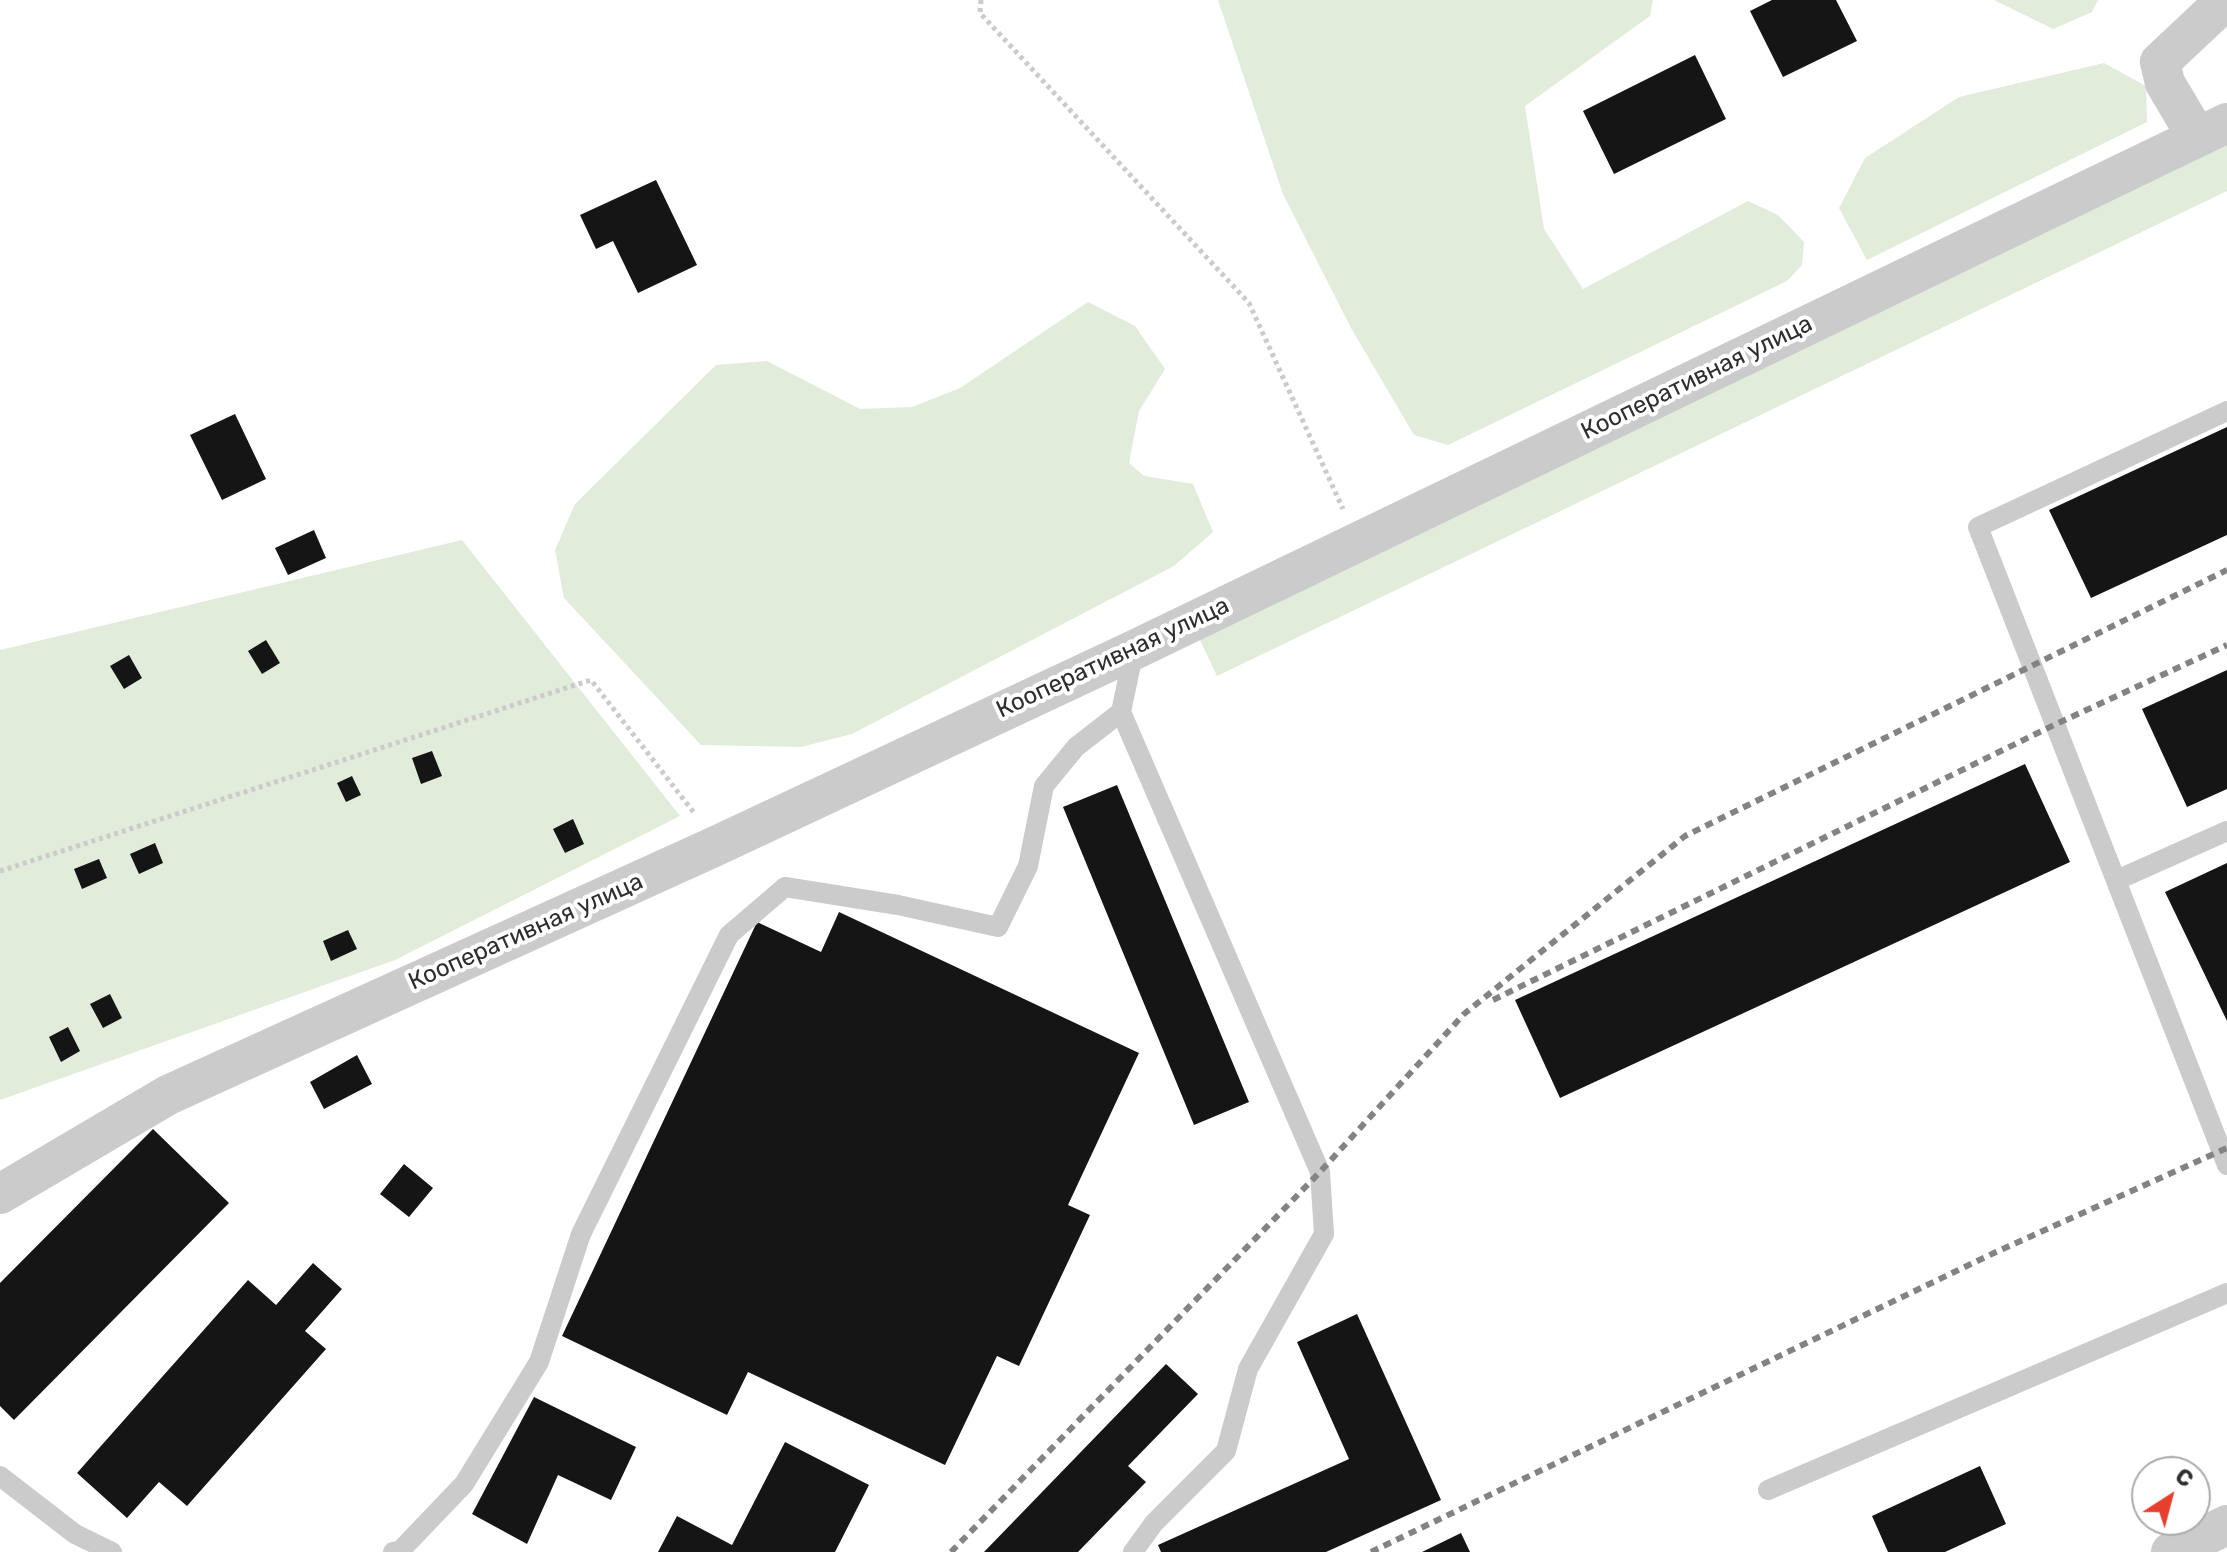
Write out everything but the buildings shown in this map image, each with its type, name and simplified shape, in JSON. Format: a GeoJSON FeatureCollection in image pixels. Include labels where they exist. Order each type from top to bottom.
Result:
{"type":"FeatureCollection","features":[{"type":"Feature","properties":{"kind":"street"},"geometry":{"type":"LineString","coordinates":[[2212,130],[2165,83],[2160,62],[2226,0]]}},
{"type":"Feature","properties":{"kind":"street","name":"Кооперативная улица"},"geometry":{"type":"LineString","coordinates":[[0,1194],[168,1095],[718,845],[1134,650],[2212,130]]}},
{"type":"Feature","properties":{"kind":"street"},"geometry":{"type":"LineString","coordinates":[[2171,1552],[2227,1525]]}},
{"type":"Feature","properties":{"kind":"lane"},"geometry":{"type":"LineString","coordinates":[[2227,411],[1978,527],[2227,1165]]}},
{"type":"Feature","properties":{"kind":"lane"},"geometry":{"type":"LineString","coordinates":[[1133,1552],[1154,1523],[1226,1451],[1248,1369],[1324,1234],[1320,1172],[1121,712],[1134,650]]}},
{"type":"Feature","properties":{"kind":"lane"},"geometry":{"type":"LineString","coordinates":[[393,1552],[400,1551],[464,1484],[539,1362],[581,1234],[729,935],[785,887],[898,905],[998,927],[1028,866],[1044,786],[1076,747],[1121,712]]}},
{"type":"Feature","properties":{"kind":"lane"},"geometry":{"type":"LineString","coordinates":[[2117,880],[2227,831]]}},
{"type":"Feature","properties":{"kind":"lane"},"geometry":{"type":"LineString","coordinates":[[1768,1490],[2227,1293]]}},
{"type":"Feature","properties":{"kind":"lane"},"geometry":{"type":"LineString","coordinates":[[0,1476],[75,1534],[112,1552]]}},
{"type":"Feature","properties":{"kind":"path"},"geometry":{"type":"LineString","coordinates":[[981,0],[980,13],[1249,303],[1358,542]]}},
{"type":"Feature","properties":{"kind":"path"},"geometry":{"type":"LineString","coordinates":[[0,871],[591,680],[718,845]]}},
{"type":"Feature","properties":{"kind":"green space"},"geometry":{"type":"Polygon","coordinates":[[[1218,0],[1653,0],[1650,16],[1525,106],[1544,229],[1583,289],[1748,201],[1778,215],[1804,242],[1802,265],[1787,281],[1448,445],[1414,435],[1351,328],[1283,194],[1218,0]]]}},
{"type":"Feature","properties":{"kind":"green space"},"geometry":{"type":"Polygon","coordinates":[[[1994,0],[2098,0],[2092,12],[2053,29],[1994,0]]]}},
{"type":"Feature","properties":{"kind":"green space"},"geometry":{"type":"Polygon","coordinates":[[[2104,63],[2146,86],[2147,122],[1867,260],[1839,208],[1865,158],[1959,97],[2104,63]]]}},
{"type":"Feature","properties":{"kind":"green space"},"geometry":{"type":"Polygon","coordinates":[[[2227,144],[2227,191],[1217,676],[1199,638],[2227,144]]]}},
{"type":"Feature","properties":{"kind":"green space"},"geometry":{"type":"Polygon","coordinates":[[[1088,302],[1135,326],[1165,369],[1139,411],[1129,463],[1144,476],[1193,484],[1213,532],[1174,566],[852,734],[801,747],[701,745],[564,598],[555,550],[575,504],[716,365],[767,361],[860,409],[912,407],[960,388],[1088,302]]]}},
{"type":"Feature","properties":{"kind":"green space"},"geometry":{"type":"Polygon","coordinates":[[[462,540],[680,816],[395,960],[0,1100],[0,650],[462,540]]]}},
{"type":"Feature","properties":{"kind":"railway"},"geometry":{"type":"LineString","coordinates":[[951,1552],[1320,1172],[1464,1014],[1685,836],[2227,570]]}},
{"type":"Feature","properties":{"kind":"railway"},"geometry":{"type":"LineString","coordinates":[[1493,1000],[2054,725],[2227,645]]}},
{"type":"Feature","properties":{"kind":"railway"},"geometry":{"type":"LineString","coordinates":[[1371,1552],[1996,1252],[2227,1148]]}}]}
